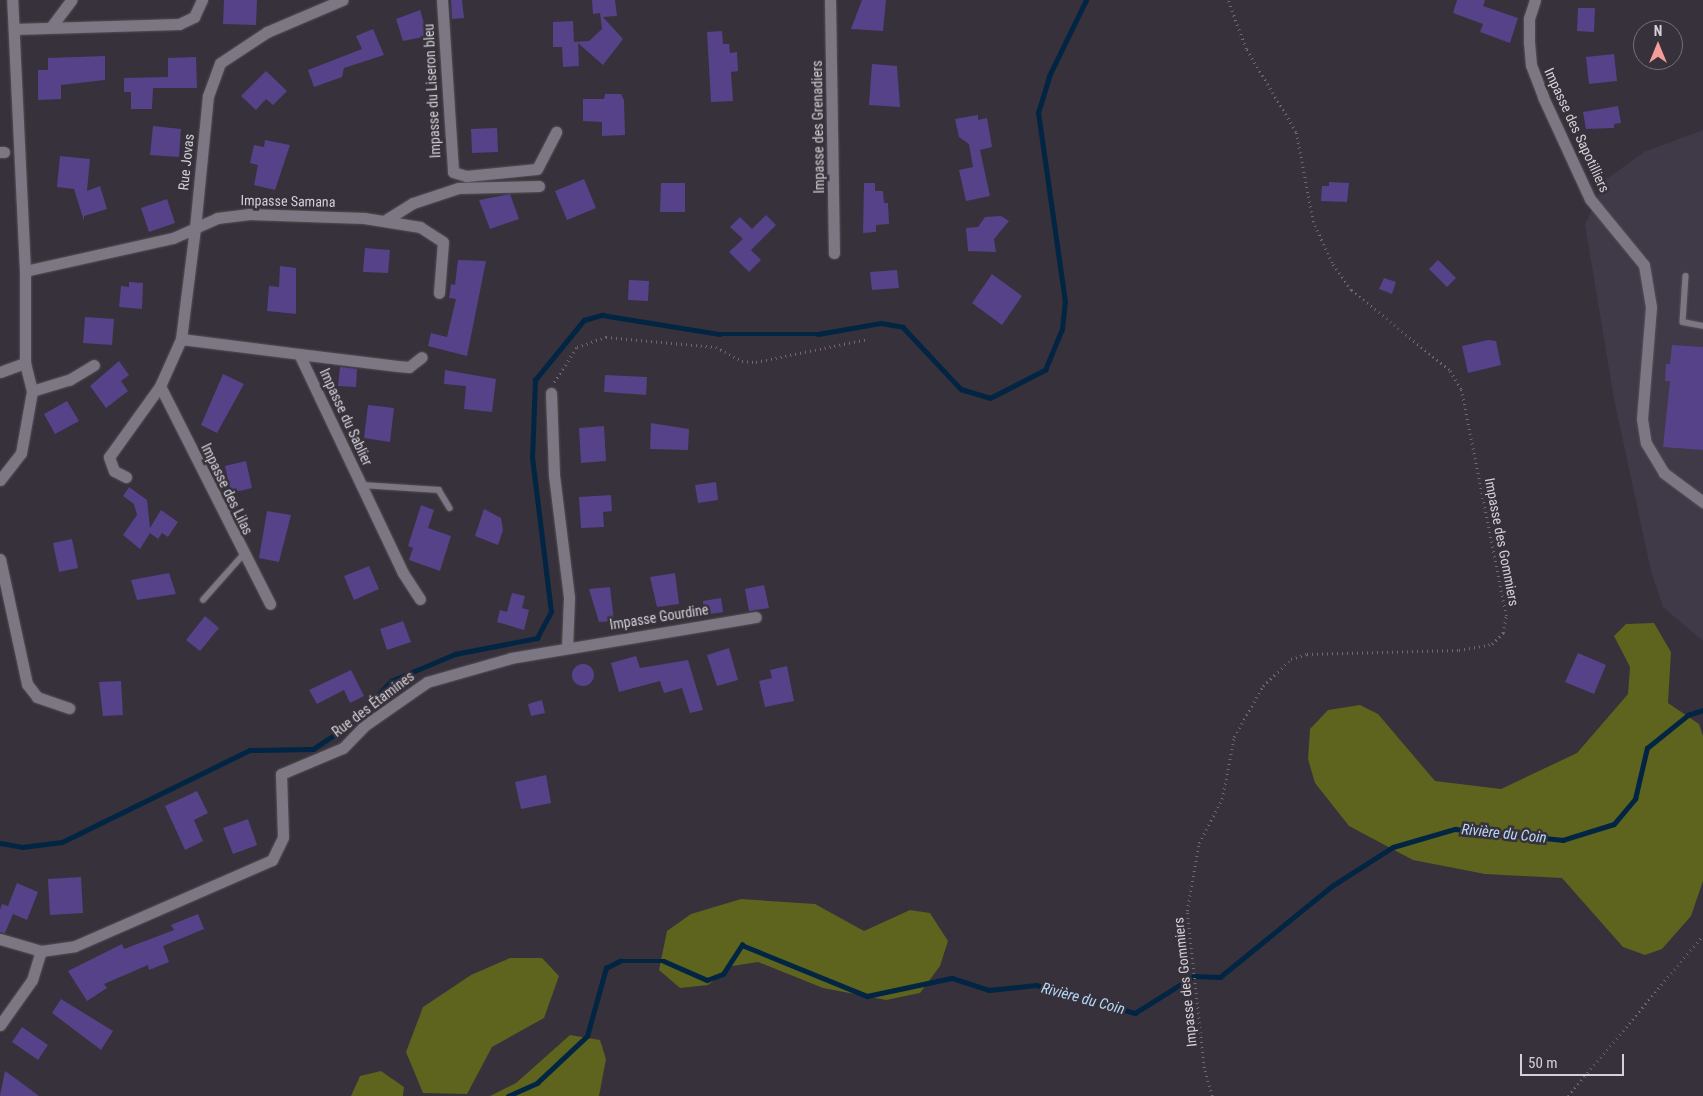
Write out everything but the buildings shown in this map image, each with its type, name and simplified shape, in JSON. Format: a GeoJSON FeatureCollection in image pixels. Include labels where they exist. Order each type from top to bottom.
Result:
{"type":"FeatureCollection","features":[{"type":"Feature","properties":{"kind":"street"},"geometry":{"type":"LineString","coordinates":[[0,480],[20,453],[32,392],[25,363],[25,271],[12,0]]}},
{"type":"Feature","properties":{"kind":"street"},"geometry":{"type":"LineString","coordinates":[[51,27],[71,0]]}},
{"type":"Feature","properties":{"kind":"street"},"geometry":{"type":"LineString","coordinates":[[14,29],[179,24],[194,17],[202,0]]}},
{"type":"Feature","properties":{"kind":"street","name":"Rue Jovas"},"geometry":{"type":"LineString","coordinates":[[126,477],[114,471],[109,457],[160,386],[181,339],[195,228],[208,96],[220,63],[267,32],[342,0]]}},
{"type":"Feature","properties":{"kind":"street","name":"Impasse du Liseron bleu"},"geometry":{"type":"LineString","coordinates":[[442,0],[453,172],[466,176],[537,169],[556,132]]}},
{"type":"Feature","properties":{"kind":"street","name":"Impasse des Grenadiers"},"geometry":{"type":"LineString","coordinates":[[830,0],[834,253]]}},
{"type":"Feature","properties":{"kind":"street","name":"Impasse des Sapotilliers"},"geometry":{"type":"LineString","coordinates":[[1536,0],[1529,19],[1529,42],[1531,65],[1543,97],[1590,199],[1644,266],[1650,307],[1642,419],[1646,443],[1664,473],[1703,502]]}},
{"type":"Feature","properties":{"kind":"street"},"geometry":{"type":"LineString","coordinates":[[384,221],[413,203],[458,188],[539,186]]}},
{"type":"Feature","properties":{"kind":"street","name":"Impasse Samana"},"geometry":{"type":"LineString","coordinates":[[195,228],[217,218],[248,214],[384,221],[420,227],[442,242],[439,293]]}},
{"type":"Feature","properties":{"kind":"street"},"geometry":{"type":"LineString","coordinates":[[25,271],[173,238],[195,228]]}},
{"type":"Feature","properties":{"kind":"street"},"geometry":{"type":"LineString","coordinates":[[181,339],[396,366],[409,366],[422,357]]}},
{"type":"Feature","properties":{"kind":"street","name":"Impasse du Sablier"},"geometry":{"type":"LineString","coordinates":[[299,354],[362,486],[420,599]]}},
{"type":"Feature","properties":{"kind":"street"},"geometry":{"type":"LineString","coordinates":[[0,372],[25,363]]}},
{"type":"Feature","properties":{"kind":"street"},"geometry":{"type":"LineString","coordinates":[[32,392],[69,380],[94,365]]}},
{"type":"Feature","properties":{"kind":"street","name":"Impasse des Lilas"},"geometry":{"type":"LineString","coordinates":[[160,386],[270,604]]}},
{"type":"Feature","properties":{"kind":"street"},"geometry":{"type":"LineString","coordinates":[[551,393],[554,475],[569,598],[567,647]]}},
{"type":"Feature","properties":{"kind":"street"},"geometry":{"type":"LineString","coordinates":[[0,559],[27,684],[37,697],[69,708]]}},
{"type":"Feature","properties":{"kind":"street","name":"Impasse Gourdine"},"geometry":{"type":"LineString","coordinates":[[567,647],[756,617]]}},
{"type":"Feature","properties":{"kind":"street","name":"Rue des Étamines"},"geometry":{"type":"LineString","coordinates":[[41,951],[75,946],[272,860],[283,837],[281,774],[343,748],[364,726],[427,682],[469,668],[567,647]]}},
{"type":"Feature","properties":{"kind":"street"},"geometry":{"type":"LineString","coordinates":[[0,939],[41,951],[32,980],[0,1025]]}},
{"type":"Feature","properties":{"kind":"lane"},"geometry":{"type":"LineString","coordinates":[[1686,276],[1683,322],[1703,326]]}},
{"type":"Feature","properties":{"kind":"lane"},"geometry":{"type":"LineString","coordinates":[[362,486],[438,490],[450,508]]}},
{"type":"Feature","properties":{"kind":"lane"},"geometry":{"type":"LineString","coordinates":[[203,600],[244,555]]}},
{"type":"Feature","properties":{"kind":"path","name":"Impasse des Gommiers"},"geometry":{"type":"LineString","coordinates":[[1212,1096],[1204,1068],[1187,911],[1199,843],[1222,799],[1234,737],[1263,686],[1291,659],[1307,654],[1459,650],[1492,644],[1503,633],[1506,616],[1461,389],[1443,364],[1351,290],[1332,263],[1313,222],[1296,132],[1246,49],[1228,0]]}},
{"type":"Feature","properties":{"kind":"path"},"geometry":{"type":"LineString","coordinates":[[551,393],[568,357],[591,339],[716,347],[742,361],[756,362],[868,339]]}},
{"type":"Feature","properties":{"kind":"path"},"geometry":{"type":"LineString","coordinates":[[1568,1096],[1703,935]]}},
{"type":"Feature","properties":{"kind":"shaded area"},"geometry":{"type":"Polygon","coordinates":[[[1703,130],[1703,641],[1663,607],[1651,571],[1614,399],[1585,225],[1605,180],[1644,152],[1703,130]]]}},
{"type":"Feature","properties":{"kind":"green space"},"geometry":{"type":"Polygon","coordinates":[[[1654,623],[1671,652],[1668,703],[1699,724],[1703,736],[1703,881],[1691,916],[1662,949],[1645,955],[1623,947],[1562,878],[1485,874],[1413,860],[1349,826],[1315,783],[1308,759],[1310,729],[1328,710],[1360,705],[1378,714],[1435,781],[1501,789],[1577,753],[1628,694],[1630,667],[1614,636],[1626,624],[1654,623]]]}},
{"type":"Feature","properties":{"kind":"green space"},"geometry":{"type":"Polygon","coordinates":[[[741,899],[815,904],[864,931],[910,910],[930,913],[948,941],[940,966],[920,993],[886,1000],[823,988],[758,962],[732,966],[708,985],[680,988],[659,970],[667,931],[691,914],[741,899]]]}},
{"type":"Feature","properties":{"kind":"green space"},"geometry":{"type":"Polygon","coordinates":[[[510,958],[542,958],[559,976],[544,1018],[492,1047],[467,1094],[423,1093],[406,1052],[423,1007],[471,975],[510,958]]]}},
{"type":"Feature","properties":{"kind":"green space"},"geometry":{"type":"Polygon","coordinates":[[[570,1035],[600,1040],[606,1059],[599,1096],[490,1096],[516,1083],[570,1035]]]}},
{"type":"Feature","properties":{"kind":"green space"},"geometry":{"type":"Polygon","coordinates":[[[381,1071],[404,1087],[403,1096],[351,1096],[360,1076],[381,1071]]]}},
{"type":"Feature","properties":{"kind":"waterway"},"geometry":{"type":"LineString","coordinates":[[0,843],[22,847],[62,842],[250,750],[313,749],[351,724],[391,681],[455,654],[537,638],[551,612],[532,458],[535,380],[584,320],[602,315],[719,334],[818,334],[881,323],[903,327],[961,389],[990,398],[1045,370],[1062,329],[1065,302],[1038,113],[1049,76],[1086,0]]}},
{"type":"Feature","properties":{"kind":"waterway","name":"Rivière du Coin"},"geometry":{"type":"LineString","coordinates":[[508,1096],[537,1083],[587,1036],[606,968],[620,961],[664,961],[707,980],[723,974],[742,945],[867,996],[952,978],[989,990],[1036,985],[1135,1013],[1194,976],[1220,977],[1332,886],[1393,847],[1455,829],[1563,840],[1614,824],[1635,799],[1647,748],[1688,715],[1703,710]]}}]}
